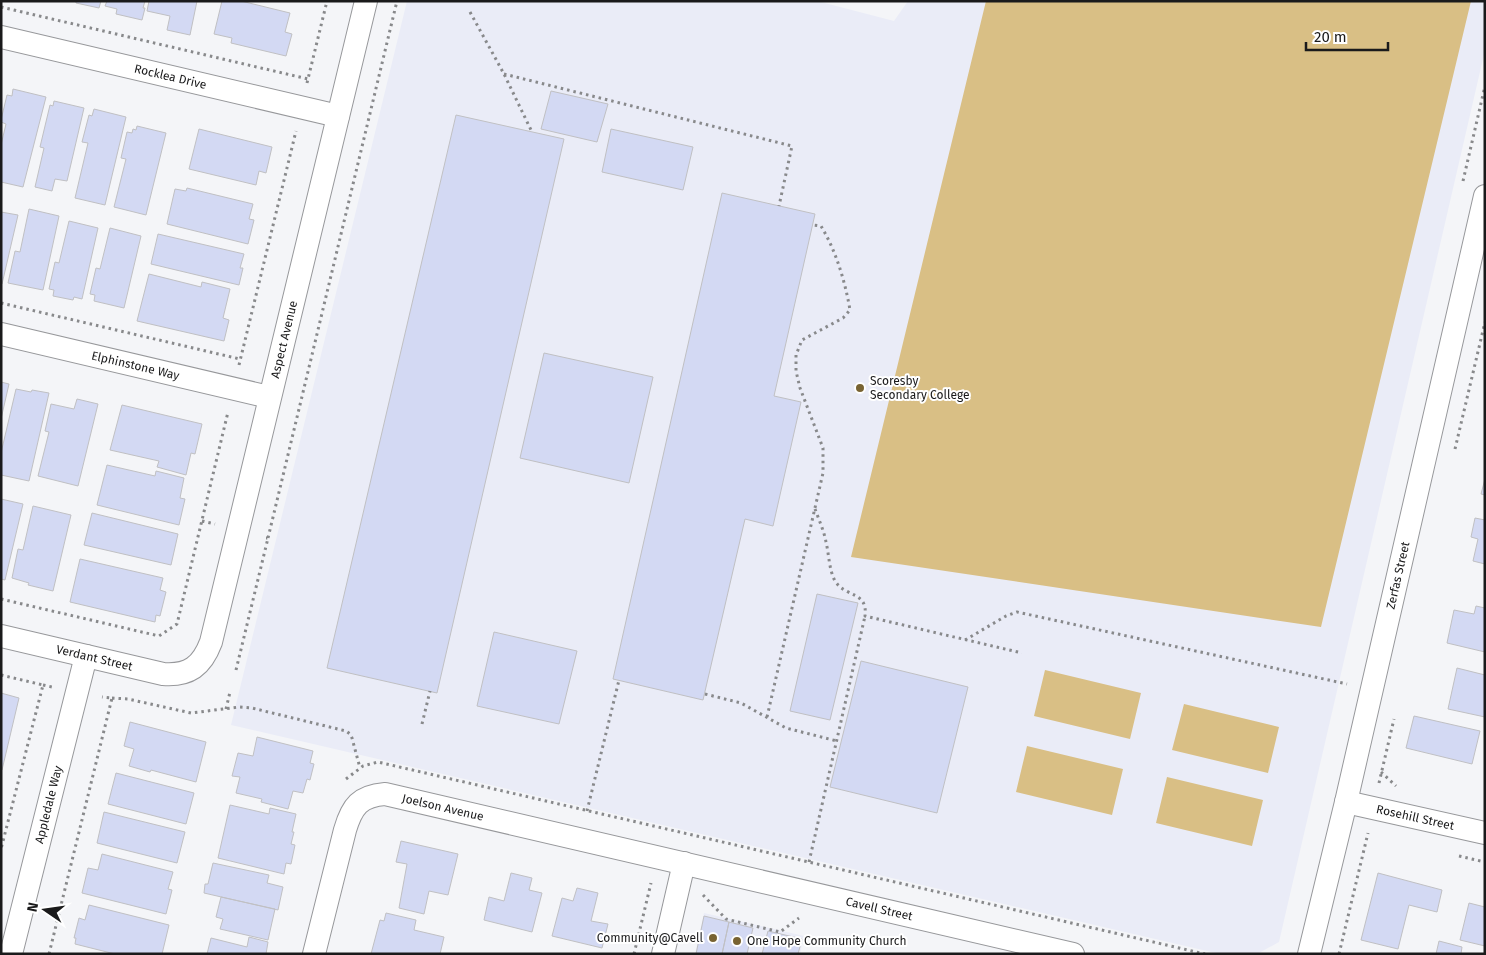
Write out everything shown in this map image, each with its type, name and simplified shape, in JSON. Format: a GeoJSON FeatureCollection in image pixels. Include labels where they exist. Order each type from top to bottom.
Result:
{"type":"FeatureCollection","features":[{"type":"Feature","properties":{"kind":"street","name":"Aspect Avenue"},"geometry":{"type":"LineString","coordinates":[[189,671],[202,660],[211,642],[366,1]]}},
{"type":"Feature","properties":{"kind":"street","name":"Rocklea Drive"},"geometry":{"type":"LineString","coordinates":[[1,37],[338,116]]}},
{"type":"Feature","properties":{"kind":"street","name":"Zerfas Street"},"geometry":{"type":"LineString","coordinates":[[1309,954],[1346,802],[1485,196]]}},
{"type":"Feature","properties":{"kind":"street","name":"Elphinstone Way"},"geometry":{"type":"LineString","coordinates":[[1,334],[269,397]]}},
{"type":"Feature","properties":{"kind":"street","name":"Verdant Street"},"geometry":{"type":"LineString","coordinates":[[1,636],[163,674],[178,675],[189,671]]}},
{"type":"Feature","properties":{"kind":"street","name":"Appledale Way"},"geometry":{"type":"LineString","coordinates":[[11,954],[86,656]]}},
{"type":"Feature","properties":{"kind":"street","name":"Joelson Avenue"},"geometry":{"type":"LineString","coordinates":[[314,954],[347,821],[356,806],[370,796],[390,795],[684,862]]}},
{"type":"Feature","properties":{"kind":"street","name":"Rosehill Street"},"geometry":{"type":"LineString","coordinates":[[1346,802],[1485,833]]}},
{"type":"Feature","properties":{"kind":"street"},"geometry":{"type":"LineString","coordinates":[[663,954],[684,862]]}},
{"type":"Feature","properties":{"kind":"street","name":"Cavell Street"},"geometry":{"type":"LineString","coordinates":[[684,862],[1074,954]]}},
{"type":"Feature","properties":{"kind":"path"},"geometry":{"type":"LineString","coordinates":[[237,372],[327,1]]}},
{"type":"Feature","properties":{"kind":"path"},"geometry":{"type":"LineString","coordinates":[[236,670],[397,1]]}},
{"type":"Feature","properties":{"kind":"path"},"geometry":{"type":"LineString","coordinates":[[1,7],[308,79]]}},
{"type":"Feature","properties":{"kind":"path"},"geometry":{"type":"LineString","coordinates":[[470,12],[504,74],[532,132]]}},
{"type":"Feature","properties":{"kind":"path"},"geometry":{"type":"LineString","coordinates":[[504,74],[792,146],[779,206]]}},
{"type":"Feature","properties":{"kind":"path"},"geometry":{"type":"LineString","coordinates":[[767,717],[823,472],[823,448],[800,388],[796,371],[796,355],[802,340],[844,318],[850,310],[846,287],[827,236],[821,226],[812,225]]}},
{"type":"Feature","properties":{"kind":"path"},"geometry":{"type":"LineString","coordinates":[[1,303],[240,359]]}},
{"type":"Feature","properties":{"kind":"path"},"geometry":{"type":"LineString","coordinates":[[1,599],[159,636],[177,624],[229,405]]}},
{"type":"Feature","properties":{"kind":"path"},"geometry":{"type":"LineString","coordinates":[[809,862],[866,606],[861,599],[842,589],[835,580],[826,540],[815,508]]}},
{"type":"Feature","properties":{"kind":"path"},"geometry":{"type":"LineString","coordinates":[[260,536],[268,538]]}},
{"type":"Feature","properties":{"kind":"path"},"geometry":{"type":"LineString","coordinates":[[966,640],[1006,616],[1017,612],[1347,684]]}},
{"type":"Feature","properties":{"kind":"path"},"geometry":{"type":"LineString","coordinates":[[865,616],[1022,653]]}},
{"type":"Feature","properties":{"kind":"path"},"geometry":{"type":"LineString","coordinates":[[1,675],[76,693],[112,698],[128,698],[192,712],[252,708],[346,731],[352,738],[360,768]]}},
{"type":"Feature","properties":{"kind":"path"},"geometry":{"type":"LineString","coordinates":[[587,811],[619,680]]}},
{"type":"Feature","properties":{"kind":"path"},"geometry":{"type":"LineString","coordinates":[[1,849],[43,685]]}},
{"type":"Feature","properties":{"kind":"path"},"geometry":{"type":"LineString","coordinates":[[422,724],[430,691]]}},
{"type":"Feature","properties":{"kind":"path"},"geometry":{"type":"LineString","coordinates":[[226,709],[230,692]]}},
{"type":"Feature","properties":{"kind":"path"},"geometry":{"type":"LineString","coordinates":[[705,694],[741,703],[786,728],[837,741]]}},
{"type":"Feature","properties":{"kind":"path"},"geometry":{"type":"LineString","coordinates":[[49,954],[112,698]]}},
{"type":"Feature","properties":{"kind":"path"},"geometry":{"type":"LineString","coordinates":[[1339,954],[1368,829]]}},
{"type":"Feature","properties":{"kind":"path"},"geometry":{"type":"LineString","coordinates":[[634,954],[651,883]]}},
{"type":"Feature","properties":{"kind":"path"},"geometry":{"type":"LineString","coordinates":[[699,894],[705,895],[726,920],[780,932],[798,918],[807,920]]}},
{"type":"Feature","properties":{"kind":"shaded area","name":"Scoresby Secondary College"},"geometry":{"type":"Polygon","coordinates":[[[407,1],[817,1],[894,21],[908,1],[1485,1],[1485,50],[1279,942],[1257,954],[1220,954],[231,725],[407,1]]]}},
{"type":"Feature","properties":{"kind":"shaded area"},"geometry":{"type":"Polygon","coordinates":[[[986,1],[1471,1],[1321,627],[851,557],[986,1]]]}},
{"type":"Feature","properties":{"kind":"shaded area"},"geometry":{"type":"Polygon","coordinates":[[[1045,670],[1141,693],[1130,739],[1034,716],[1045,670]]]}},
{"type":"Feature","properties":{"kind":"shaded area"},"geometry":{"type":"Polygon","coordinates":[[[1184,704],[1279,727],[1268,773],[1172,750],[1184,704]]]}},
{"type":"Feature","properties":{"kind":"shaded area"},"geometry":{"type":"Polygon","coordinates":[[[1027,746],[1123,769],[1112,815],[1016,792],[1027,746]]]}},
{"type":"Feature","properties":{"kind":"shaded area"},"geometry":{"type":"Polygon","coordinates":[[[1167,777],[1263,800],[1252,846],[1156,823],[1167,777]]]}},
{"type":"Feature","properties":{"kind":"shaded area"},"geometry":{"type":"Polygon","coordinates":[[[704,913],[804,936],[800,954],[695,954],[704,913]]]}},
{"type":"Feature","properties":{"kind":"building"},"geometry":{"type":"Polygon","coordinates":[[[76,1],[101,1],[99,8],[76,3],[76,1]]]}},
{"type":"Feature","properties":{"kind":"building"},"geometry":{"type":"Polygon","coordinates":[[[107,1],[145,1],[142,20],[116,14],[117,9],[105,6],[107,1]]]}},
{"type":"Feature","properties":{"kind":"building"},"geometry":{"type":"Polygon","coordinates":[[[149,1],[197,1],[190,35],[167,30],[170,16],[147,11],[149,1]]]}},
{"type":"Feature","properties":{"kind":"building"},"geometry":{"type":"Polygon","coordinates":[[[222,1],[241,1],[290,13],[285,32],[292,34],[286,56],[231,43],[232,38],[214,34],[222,1]]]}},
{"type":"Feature","properties":{"kind":"building"},"geometry":{"type":"Polygon","coordinates":[[[13,89],[46,97],[23,187],[1,182],[1,145],[6,124],[1,122],[1,120],[7,95],[12,96],[13,89]]]}},
{"type":"Feature","properties":{"kind":"building"},"geometry":{"type":"Polygon","coordinates":[[[551,91],[608,104],[597,142],[541,129],[551,91]]]}},
{"type":"Feature","properties":{"kind":"building"},"geometry":{"type":"Polygon","coordinates":[[[54,101],[84,108],[67,181],[55,179],[52,191],[35,187],[44,148],[40,147],[50,105],[53,106],[54,101]]]}},
{"type":"Feature","properties":{"kind":"building"},"geometry":{"type":"Polygon","coordinates":[[[94,109],[126,117],[105,205],[75,198],[88,143],[82,142],[89,115],[92,116],[94,109]]]}},
{"type":"Feature","properties":{"kind":"building"},"geometry":{"type":"Polygon","coordinates":[[[456,115],[564,139],[437,693],[327,668],[456,115]]]}},
{"type":"Feature","properties":{"kind":"building"},"geometry":{"type":"Polygon","coordinates":[[[137,126],[166,133],[146,215],[114,207],[126,159],[121,158],[127,132],[132,133],[133,129],[136,130],[137,126]]]}},
{"type":"Feature","properties":{"kind":"building"},"geometry":{"type":"Polygon","coordinates":[[[199,129],[272,147],[266,173],[259,171],[256,185],[189,169],[199,129]]]}},
{"type":"Feature","properties":{"kind":"building"},"geometry":{"type":"Polygon","coordinates":[[[611,129],[693,147],[683,190],[602,172],[611,129]]]}},
{"type":"Feature","properties":{"kind":"building"},"geometry":{"type":"Polygon","coordinates":[[[187,188],[253,204],[249,219],[254,220],[248,244],[167,224],[175,189],[186,191],[187,188]]]}},
{"type":"Feature","properties":{"kind":"building"},"geometry":{"type":"Polygon","coordinates":[[[722,193],[815,214],[774,396],[801,402],[773,526],[745,519],[703,700],[613,679],[722,193]]]}},
{"type":"Feature","properties":{"kind":"building"},"geometry":{"type":"Polygon","coordinates":[[[29,209],[59,216],[43,290],[8,283],[15,251],[20,252],[29,209]]]}},
{"type":"Feature","properties":{"kind":"building"},"geometry":{"type":"Polygon","coordinates":[[[1,212],[18,215],[2,284],[1,284],[1,212]]]}},
{"type":"Feature","properties":{"kind":"building"},"geometry":{"type":"Polygon","coordinates":[[[69,221],[98,228],[82,299],[74,297],[73,300],[53,296],[54,290],[49,289],[55,262],[59,263],[69,221]]]}},
{"type":"Feature","properties":{"kind":"building"},"geometry":{"type":"Polygon","coordinates":[[[110,228],[141,236],[124,308],[94,301],[95,295],[90,294],[96,268],[100,269],[110,228]]]}},
{"type":"Feature","properties":{"kind":"building"},"geometry":{"type":"Polygon","coordinates":[[[158,234],[244,254],[240,268],[243,268],[239,285],[151,264],[158,234]]]}},
{"type":"Feature","properties":{"kind":"building"},"geometry":{"type":"Polygon","coordinates":[[[149,274],[201,287],[202,282],[230,289],[223,318],[229,320],[224,341],[137,321],[149,274]]]}},
{"type":"Feature","properties":{"kind":"building"},"geometry":{"type":"Polygon","coordinates":[[[544,353],[653,377],[629,483],[520,458],[544,353]]]}},
{"type":"Feature","properties":{"kind":"building"},"geometry":{"type":"Polygon","coordinates":[[[1,382],[9,384],[1,419],[1,382]]]}},
{"type":"Feature","properties":{"kind":"building"},"geometry":{"type":"Polygon","coordinates":[[[16,389],[49,393],[29,481],[1,475],[1,453],[16,389]]]}},
{"type":"Feature","properties":{"kind":"building"},"geometry":{"type":"Polygon","coordinates":[[[77,399],[98,404],[78,486],[38,476],[49,432],[45,431],[51,404],[74,409],[77,399]]]}},
{"type":"Feature","properties":{"kind":"building"},"geometry":{"type":"Polygon","coordinates":[[[122,405],[202,424],[195,454],[191,453],[186,475],[157,467],[159,461],[110,450],[122,405]]]}},
{"type":"Feature","properties":{"kind":"building"},"geometry":{"type":"Polygon","coordinates":[[[107,465],[155,476],[156,471],[184,478],[180,498],[185,499],[179,525],[97,505],[107,465]]]}},
{"type":"Feature","properties":{"kind":"building"},"geometry":{"type":"Polygon","coordinates":[[[1485,479],[1485,495],[1481,494],[1485,479]]]}},
{"type":"Feature","properties":{"kind":"building"},"geometry":{"type":"Polygon","coordinates":[[[1,499],[23,504],[5,580],[1,579],[1,499]]]}},
{"type":"Feature","properties":{"kind":"building"},"geometry":{"type":"Polygon","coordinates":[[[33,506],[71,515],[53,591],[28,585],[29,583],[12,578],[18,549],[23,550],[33,506]]]}},
{"type":"Feature","properties":{"kind":"building"},"geometry":{"type":"Polygon","coordinates":[[[92,513],[178,534],[171,565],[84,545],[92,513]]]}},
{"type":"Feature","properties":{"kind":"building"},"geometry":{"type":"Polygon","coordinates":[[[1475,518],[1485,520],[1485,564],[1473,561],[1478,539],[1471,537],[1475,518]]]}},
{"type":"Feature","properties":{"kind":"building"},"geometry":{"type":"Polygon","coordinates":[[[80,559],[163,578],[160,590],[166,592],[160,616],[156,615],[155,622],[70,602],[80,559]]]}},
{"type":"Feature","properties":{"kind":"building"},"geometry":{"type":"Polygon","coordinates":[[[817,594],[858,603],[830,720],[790,711],[817,594]]]}},
{"type":"Feature","properties":{"kind":"building"},"geometry":{"type":"Polygon","coordinates":[[[1476,606],[1485,608],[1485,652],[1447,643],[1454,610],[1474,614],[1476,606]]]}},
{"type":"Feature","properties":{"kind":"building"},"geometry":{"type":"Polygon","coordinates":[[[494,632],[577,651],[559,724],[477,706],[494,632]]]}},
{"type":"Feature","properties":{"kind":"building"},"geometry":{"type":"Polygon","coordinates":[[[861,661],[968,687],[937,813],[830,787],[861,661]]]}},
{"type":"Feature","properties":{"kind":"building"},"geometry":{"type":"Polygon","coordinates":[[[1457,668],[1485,675],[1485,717],[1448,709],[1457,668]]]}},
{"type":"Feature","properties":{"kind":"building"},"geometry":{"type":"Polygon","coordinates":[[[1,693],[19,698],[2,770],[1,770],[1,693]]]}},
{"type":"Feature","properties":{"kind":"building"},"geometry":{"type":"Polygon","coordinates":[[[1414,716],[1480,731],[1472,764],[1406,748],[1414,716]]]}},
{"type":"Feature","properties":{"kind":"building"},"geometry":{"type":"Polygon","coordinates":[[[130,722],[206,742],[196,782],[129,766],[134,749],[124,746],[130,722]]]}},
{"type":"Feature","properties":{"kind":"building"},"geometry":{"type":"Polygon","coordinates":[[[257,737],[313,751],[310,763],[314,764],[310,780],[307,779],[303,793],[293,791],[288,809],[261,802],[262,799],[236,793],[240,777],[232,776],[238,753],[253,756],[257,737]]]}},
{"type":"Feature","properties":{"kind":"building"},"geometry":{"type":"Polygon","coordinates":[[[116,773],[194,793],[186,824],[108,804],[116,773]]]}},
{"type":"Feature","properties":{"kind":"building"},"geometry":{"type":"Polygon","coordinates":[[[230,805],[269,814],[270,808],[296,814],[291,844],[295,845],[291,864],[286,863],[284,874],[218,858],[230,805]]]}},
{"type":"Feature","properties":{"kind":"building"},"geometry":{"type":"Polygon","coordinates":[[[104,812],[185,832],[177,863],[97,843],[104,812]]]}},
{"type":"Feature","properties":{"kind":"building"},"geometry":{"type":"Polygon","coordinates":[[[401,841],[458,854],[448,895],[429,891],[424,914],[399,908],[407,864],[396,862],[401,841]]]}},
{"type":"Feature","properties":{"kind":"building"},"geometry":{"type":"Polygon","coordinates":[[[102,854],[173,872],[168,889],[172,890],[166,914],[82,893],[88,868],[98,870],[102,854]]]}},
{"type":"Feature","properties":{"kind":"building"},"geometry":{"type":"Polygon","coordinates":[[[213,863],[269,875],[267,883],[283,887],[278,910],[204,893],[205,884],[208,884],[213,863]]]}},
{"type":"Feature","properties":{"kind":"building"},"geometry":{"type":"Polygon","coordinates":[[[511,873],[532,878],[529,890],[542,893],[532,932],[484,920],[489,897],[504,901],[511,873]]]}},
{"type":"Feature","properties":{"kind":"building"},"geometry":{"type":"Polygon","coordinates":[[[1378,873],[1442,890],[1437,912],[1409,905],[1398,949],[1361,940],[1378,873]]]}},
{"type":"Feature","properties":{"kind":"building"},"geometry":{"type":"Polygon","coordinates":[[[577,888],[598,893],[591,921],[608,924],[602,948],[552,936],[562,898],[573,901],[577,888]]]}},
{"type":"Feature","properties":{"kind":"building"},"geometry":{"type":"Polygon","coordinates":[[[221,897],[275,909],[268,940],[220,929],[223,919],[216,917],[221,897]]]}},
{"type":"Feature","properties":{"kind":"building"},"geometry":{"type":"Polygon","coordinates":[[[1469,903],[1485,907],[1485,946],[1460,940],[1469,903]]]}},
{"type":"Feature","properties":{"kind":"building"},"geometry":{"type":"Polygon","coordinates":[[[89,905],[169,925],[162,954],[115,954],[75,944],[76,938],[74,938],[79,918],[85,920],[89,905]]]}},
{"type":"Feature","properties":{"kind":"building"},"geometry":{"type":"Polygon","coordinates":[[[386,913],[416,920],[414,930],[444,937],[440,954],[371,954],[380,920],[384,921],[386,913]]]}},
{"type":"Feature","properties":{"kind":"building","name":"Community@Cavell"},"geometry":{"type":"Polygon","coordinates":[[[704,916],[729,922],[722,954],[696,954],[704,916]]]}},
{"type":"Feature","properties":{"kind":"building","name":"One Hope Community Church"},"geometry":{"type":"Polygon","coordinates":[[[729,922],[753,928],[747,954],[722,954],[729,922]]]}},
{"type":"Feature","properties":{"kind":"building"},"geometry":{"type":"Polygon","coordinates":[[[768,931],[802,939],[798,954],[762,954],[768,931]]]}},
{"type":"Feature","properties":{"kind":"building"},"geometry":{"type":"Polygon","coordinates":[[[249,937],[268,942],[266,954],[207,954],[211,938],[247,947],[249,937]]]}},
{"type":"Feature","properties":{"kind":"building"},"geometry":{"type":"Polygon","coordinates":[[[1439,941],[1462,947],[1461,954],[1436,954],[1439,941]]]}},
{"type":"Feature","properties":{"kind":"place","name":"Scoresby Secondary College"},"geometry":{"type":"Point","coordinates":[860,388]}},
{"type":"Feature","properties":{"kind":"place","name":"Community@Cavell"},"geometry":{"type":"Point","coordinates":[713,938]}},
{"type":"Feature","properties":{"kind":"place","name":"One Hope Community Church"},"geometry":{"type":"Point","coordinates":[737,941]}}]}
